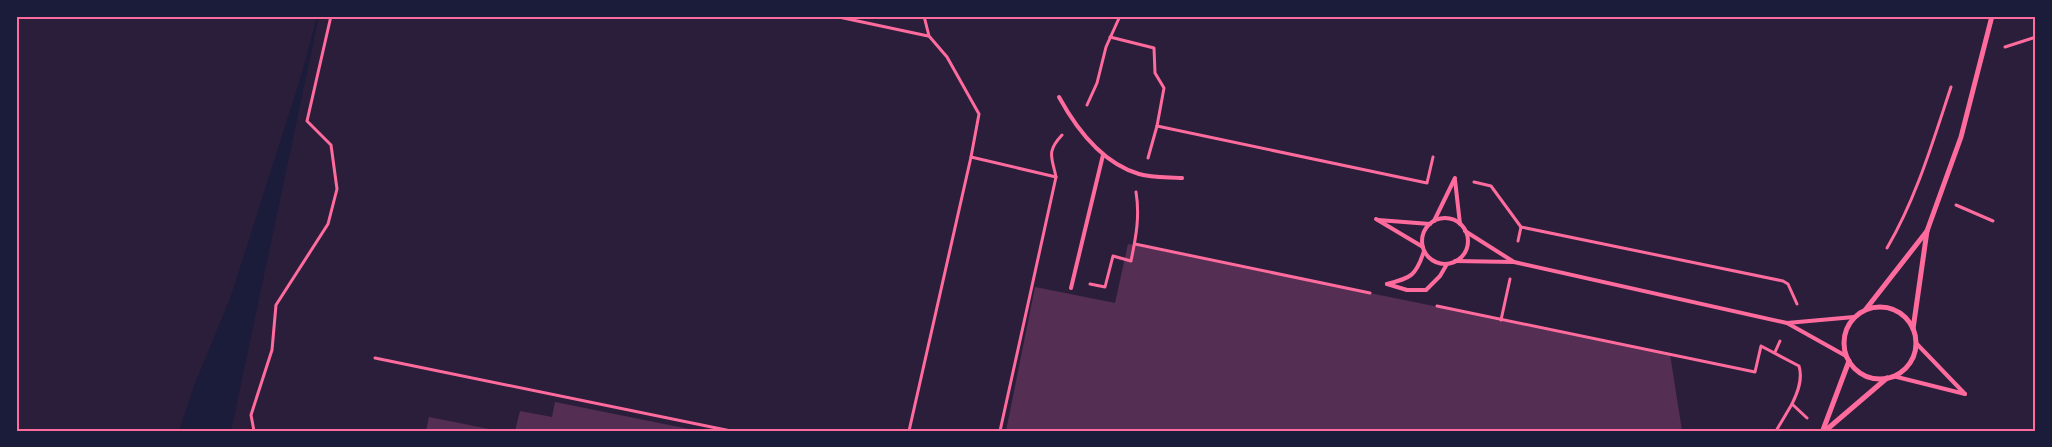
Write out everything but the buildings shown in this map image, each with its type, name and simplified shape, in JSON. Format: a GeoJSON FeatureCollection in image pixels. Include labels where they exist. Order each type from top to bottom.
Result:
{"type":"FeatureCollection","features":[{"type":"Feature","properties":{"kind":"street"},"geometry":{"type":"LineString","coordinates":[[1824,431],[1890,377],[1905,368],[1913,357],[1916,343],[1913,329],[1927,231],[1961,137],[1992,16]]}},
{"type":"Feature","properties":{"kind":"street"},"geometry":{"type":"LineString","coordinates":[[1890,377],[1865,376],[1847,359],[1843,342],[1846,328],[1854,317],[1866,309],[1927,231]]}},
{"type":"Feature","properties":{"kind":"street"},"geometry":{"type":"LineString","coordinates":[[1866,309],[1880,306],[1894,309],[1905,317],[1913,329]]}},
{"type":"Feature","properties":{"kind":"street"},"geometry":{"type":"LineString","coordinates":[[1824,431],[1847,359]]}},
{"type":"Feature","properties":{"kind":"lane"},"geometry":{"type":"LineString","coordinates":[[1060,98],[1074,123],[1104,155],[1122,168],[1141,174],[1182,178]]}},
{"type":"Feature","properties":{"kind":"lane"},"geometry":{"type":"LineString","coordinates":[[1071,288],[1104,155]]}},
{"type":"Feature","properties":{"kind":"lane"},"geometry":{"type":"LineString","coordinates":[[1447,264],[1440,276],[1426,290],[1407,290],[1387,284],[1408,279],[1418,269],[1423,249],[1423,234],[1432,222],[1455,178]]}},
{"type":"Feature","properties":{"kind":"lane"},"geometry":{"type":"LineString","coordinates":[[1455,178],[1460,224]]}},
{"type":"Feature","properties":{"kind":"lane"},"geometry":{"type":"LineString","coordinates":[[1514,262],[1465,230],[1460,224],[1448,218],[1432,222],[1376,219],[1423,249],[1434,261],[1447,264],[1455,261],[1514,262],[1787,323],[1854,317]]}},
{"type":"Feature","properties":{"kind":"lane"},"geometry":{"type":"LineString","coordinates":[[1455,261],[1465,251],[1467,238],[1465,230]]}},
{"type":"Feature","properties":{"kind":"lane"},"geometry":{"type":"LineString","coordinates":[[1787,323],[1847,359]]}},
{"type":"Feature","properties":{"kind":"lane"},"geometry":{"type":"LineString","coordinates":[[1890,377],[1965,394],[1916,343]]}},
{"type":"Feature","properties":{"kind":"path"},"geometry":{"type":"LineString","coordinates":[[254,431],[251,415],[272,350],[276,305],[328,224],[337,189],[331,144],[307,121],[331,16]]}},
{"type":"Feature","properties":{"kind":"path"},"geometry":{"type":"LineString","coordinates":[[834,16],[929,36]]}},
{"type":"Feature","properties":{"kind":"path"},"geometry":{"type":"LineString","coordinates":[[909,431],[971,157],[978,114],[947,57],[929,36],[924,16]]}},
{"type":"Feature","properties":{"kind":"path"},"geometry":{"type":"LineString","coordinates":[[1000,431],[1056,177],[1051,163],[1052,145],[1074,123],[1088,104],[1097,83],[1106,47],[1120,16]]}},
{"type":"Feature","properties":{"kind":"path"},"geometry":{"type":"LineString","coordinates":[[2005,46],[2036,37]]}},
{"type":"Feature","properties":{"kind":"path"},"geometry":{"type":"LineString","coordinates":[[1882,254],[1900,226],[1954,78]]}},
{"type":"Feature","properties":{"kind":"path"},"geometry":{"type":"LineString","coordinates":[[1158,126],[1427,183],[1433,157]]}},
{"type":"Feature","properties":{"kind":"path"},"geometry":{"type":"LineString","coordinates":[[971,157],[1056,177]]}},
{"type":"Feature","properties":{"kind":"path"},"geometry":{"type":"LineString","coordinates":[[1430,172],[1491,186],[1521,227],[1782,281],[1788,284],[1800,309],[1792,308]]}},
{"type":"Feature","properties":{"kind":"path"},"geometry":{"type":"LineString","coordinates":[[1134,244],[1376,294]]}},
{"type":"Feature","properties":{"kind":"path"},"geometry":{"type":"LineString","coordinates":[[1434,306],[1755,372],[1761,346],[1799,366],[1802,373],[1792,404],[1776,431]]}},
{"type":"Feature","properties":{"kind":"path"},"geometry":{"type":"LineString","coordinates":[[375,358],[731,431]]}},
{"type":"Feature","properties":{"kind":"path"},"geometry":{"type":"LineString","coordinates":[[1792,404],[1813,424]]}},
{"type":"Feature","properties":{"kind":"shaded area"},"geometry":{"type":"Polygon","coordinates":[[[16,16],[317,16],[302,73],[231,296],[194,386],[179,431],[16,431],[16,16]]]}},
{"type":"Feature","properties":{"kind":"shaded area"},"geometry":{"type":"Polygon","coordinates":[[[319,16],[2036,16],[2036,431],[231,431],[319,16]]]}}]}
